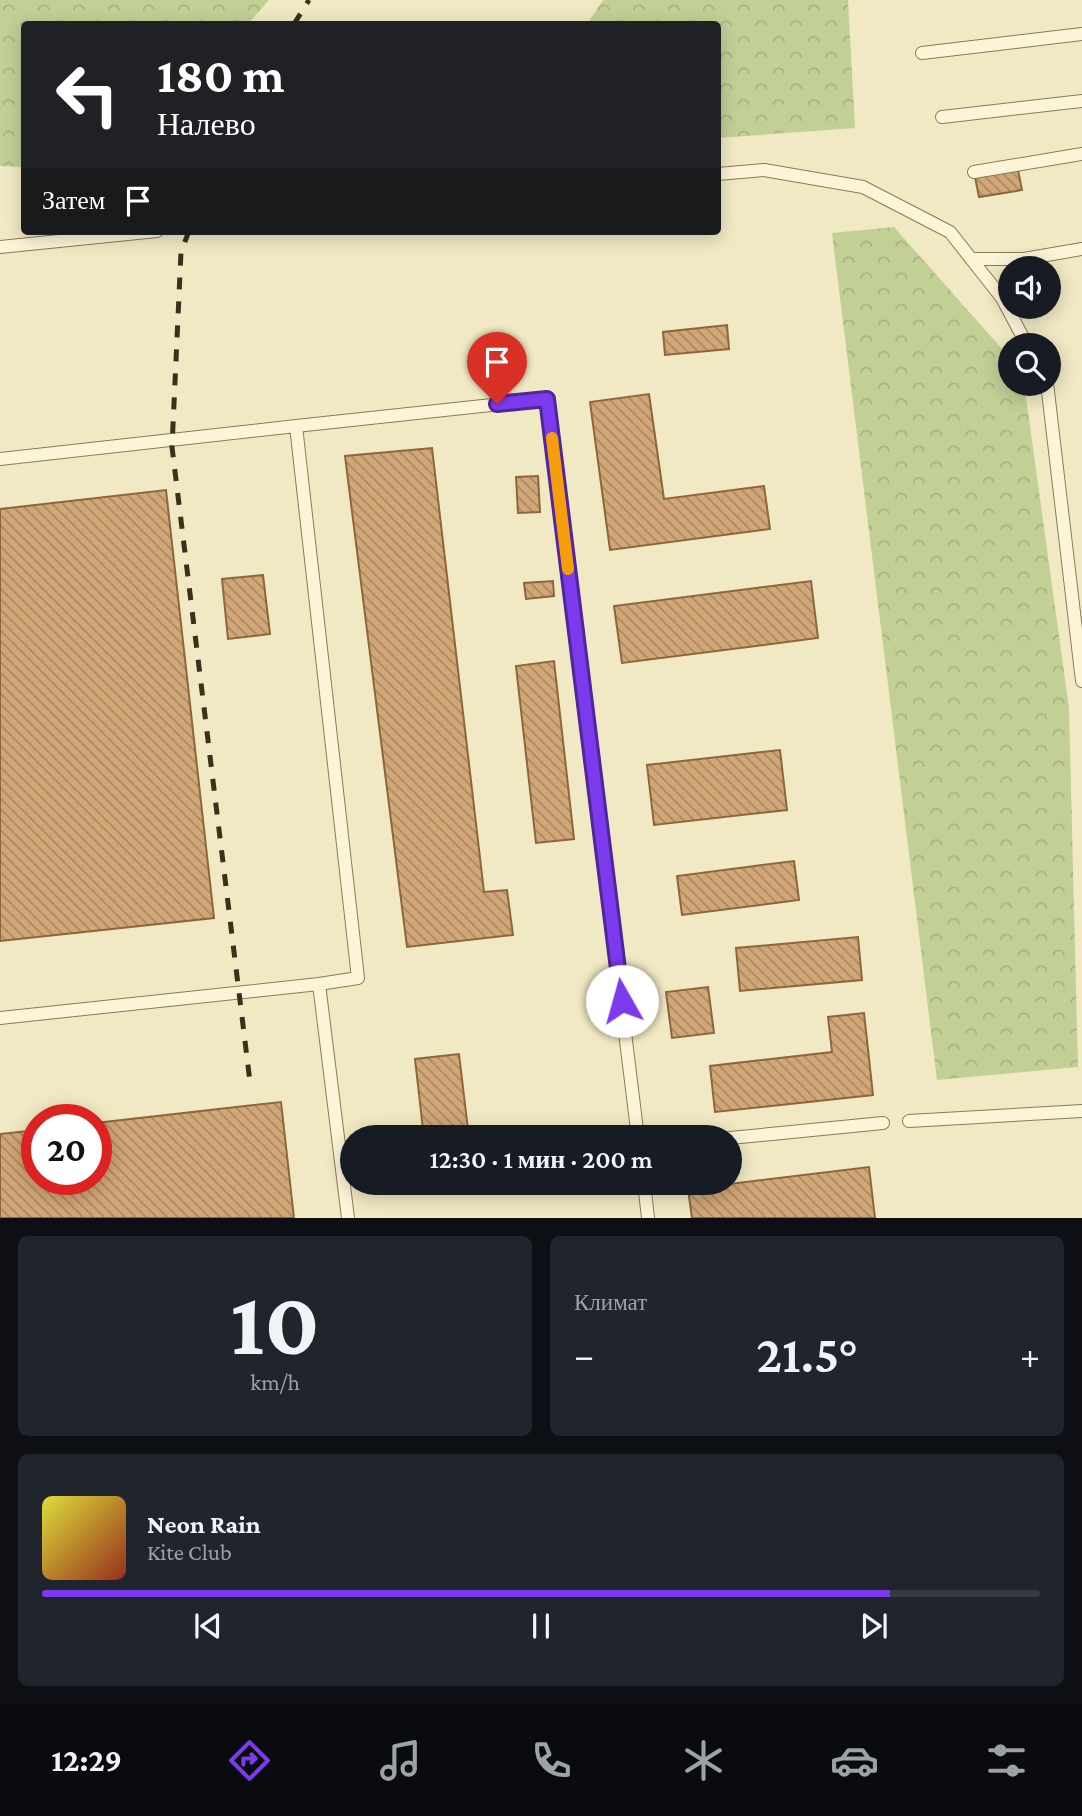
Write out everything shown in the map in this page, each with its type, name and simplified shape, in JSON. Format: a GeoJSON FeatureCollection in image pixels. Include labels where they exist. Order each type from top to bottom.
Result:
{"type":"FeatureCollection","features":[{"type":"Feature","properties":{"kind":"lane"},"geometry":{"type":"LineString","coordinates":[[922,53],[1082,34]]}},
{"type":"Feature","properties":{"kind":"lane"},"geometry":{"type":"LineString","coordinates":[[942,117],[1082,101]]}},
{"type":"Feature","properties":{"kind":"lane"},"geometry":{"type":"LineString","coordinates":[[974,172],[1082,154]]}},
{"type":"Feature","properties":{"kind":"lane"},"geometry":{"type":"LineString","coordinates":[[721,174],[764,170],[863,187],[950,232],[1002,298],[1021,333]]}},
{"type":"Feature","properties":{"kind":"lane"},"geometry":{"type":"LineString","coordinates":[[0,247],[118,235]]}},
{"type":"Feature","properties":{"kind":"lane"},"geometry":{"type":"LineString","coordinates":[[971,259],[1024,259],[1082,249]]}},
{"type":"Feature","properties":{"kind":"lane"},"geometry":{"type":"LineString","coordinates":[[1049,396],[1076,579],[1082,681]]}},
{"type":"Feature","properties":{"kind":"lane"},"geometry":{"type":"LineString","coordinates":[[0,458],[547,399],[636,1125]]}},
{"type":"Feature","properties":{"kind":"lane"},"geometry":{"type":"LineString","coordinates":[[0,1018],[358,978],[296,426]]}},
{"type":"Feature","properties":{"kind":"lane"},"geometry":{"type":"LineString","coordinates":[[319,984],[348,1217]]}},
{"type":"Feature","properties":{"kind":"lane"},"geometry":{"type":"LineString","coordinates":[[909,1121],[1082,1111]]}},
{"type":"Feature","properties":{"kind":"lane"},"geometry":{"type":"LineString","coordinates":[[742,1137],[883,1123]]}},
{"type":"Feature","properties":{"kind":"lane"},"geometry":{"type":"LineString","coordinates":[[645,1195],[648,1217]]}},
{"type":"Feature","properties":{"kind":"green space"},"geometry":{"type":"Polygon","coordinates":[[[0,0],[269,0],[251,21],[21,21],[21,167],[0,166],[0,0]]]}},
{"type":"Feature","properties":{"kind":"green space"},"geometry":{"type":"Polygon","coordinates":[[[603,0],[848,0],[855,128],[721,138],[721,21],[589,21],[603,0]]]}},
{"type":"Feature","properties":{"kind":"green space"},"geometry":{"type":"Polygon","coordinates":[[[894,227],[998,344],[998,396],[1026,396],[1069,708],[1078,1067],[937,1080],[832,233],[894,227]]]}},
{"type":"Feature","properties":{"kind":"building"},"geometry":{"type":"Polygon","coordinates":[[[1017,165],[1022,190],[979,197],[974,172],[1017,165]]]}},
{"type":"Feature","properties":{"kind":"building"},"geometry":{"type":"Polygon","coordinates":[[[727,325],[729,349],[665,355],[663,332],[727,325]]]}},
{"type":"Feature","properties":{"kind":"building"},"geometry":{"type":"Polygon","coordinates":[[[649,394],[664,499],[764,486],[770,529],[610,550],[590,402],[649,394]]]}},
{"type":"Feature","properties":{"kind":"building"},"geometry":{"type":"Polygon","coordinates":[[[432,448],[484,892],[507,890],[513,935],[407,947],[345,456],[432,448]]]}},
{"type":"Feature","properties":{"kind":"building"},"geometry":{"type":"Polygon","coordinates":[[[538,476],[540,512],[518,513],[516,477],[538,476]]]}},
{"type":"Feature","properties":{"kind":"building"},"geometry":{"type":"Polygon","coordinates":[[[166,490],[214,918],[0,941],[0,509],[166,490]]]}},
{"type":"Feature","properties":{"kind":"building"},"geometry":{"type":"Polygon","coordinates":[[[263,575],[270,634],[228,639],[222,579],[263,575]]]}},
{"type":"Feature","properties":{"kind":"building"},"geometry":{"type":"Polygon","coordinates":[[[553,581],[554,596],[526,599],[524,583],[553,581]]]}},
{"type":"Feature","properties":{"kind":"building"},"geometry":{"type":"Polygon","coordinates":[[[811,581],[818,638],[622,663],[614,606],[811,581]]]}},
{"type":"Feature","properties":{"kind":"building"},"geometry":{"type":"Polygon","coordinates":[[[554,661],[574,839],[536,843],[516,666],[554,661]]]}},
{"type":"Feature","properties":{"kind":"building"},"geometry":{"type":"Polygon","coordinates":[[[780,750],[787,810],[654,825],[647,765],[780,750]]]}},
{"type":"Feature","properties":{"kind":"building"},"geometry":{"type":"Polygon","coordinates":[[[794,861],[799,900],[682,915],[677,876],[794,861]]]}},
{"type":"Feature","properties":{"kind":"building"},"geometry":{"type":"Polygon","coordinates":[[[858,937],[862,980],[740,991],[736,948],[858,937]]]}},
{"type":"Feature","properties":{"kind":"building"},"geometry":{"type":"Polygon","coordinates":[[[708,987],[714,1033],[672,1038],[666,992],[708,987]]]}},
{"type":"Feature","properties":{"kind":"building"},"geometry":{"type":"Polygon","coordinates":[[[864,1013],[873,1095],[715,1112],[710,1066],[832,1052],[828,1017],[864,1013]]]}},
{"type":"Feature","properties":{"kind":"building"},"geometry":{"type":"Polygon","coordinates":[[[459,1054],[467,1125],[423,1125],[415,1059],[459,1054]]]}},
{"type":"Feature","properties":{"kind":"building"},"geometry":{"type":"Polygon","coordinates":[[[281,1102],[294,1218],[0,1218],[0,1134],[21,1132],[21,1195],[112,1195],[112,1121],[281,1102]]]}},
{"type":"Feature","properties":{"kind":"building"},"geometry":{"type":"Polygon","coordinates":[[[869,1167],[875,1218],[692,1218],[689,1195],[742,1195],[742,1182],[869,1167]]]}},
{"type":"Feature","properties":{"kind":"railway"},"geometry":{"type":"LineString","coordinates":[[296,21],[309,0]]}},
{"type":"Feature","properties":{"kind":"railway"},"geometry":{"type":"LineString","coordinates":[[187,235],[181,252],[172,447],[250,1082]]}},
{"type":"Feature","properties":{"kind":"slow traffic"},"geometry":{"type":"LineString","coordinates":[[552,438],[568,569]]}},
{"type":"Feature","properties":{"kind":"route"},"geometry":{"type":"LineString","coordinates":[[497,404],[547,399],[622,1001]]}}]}
